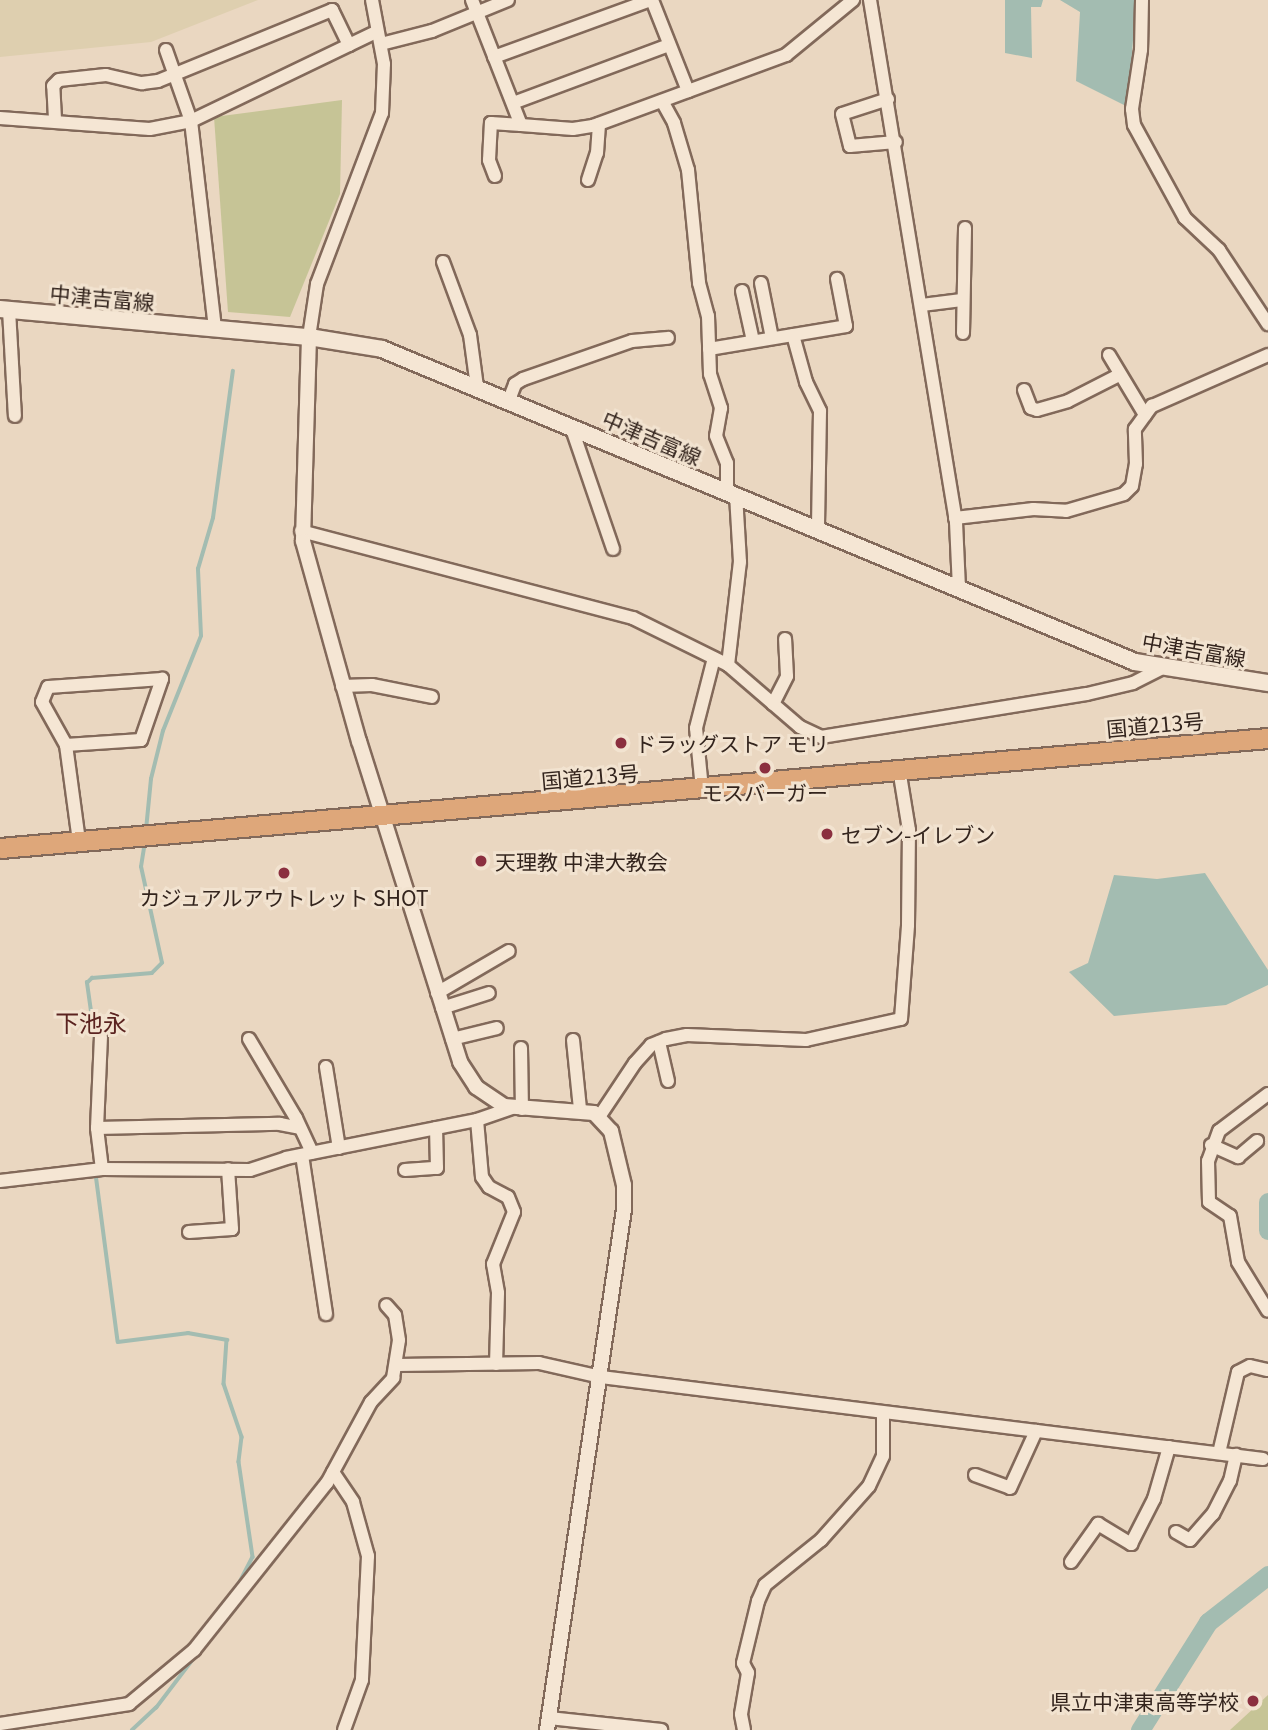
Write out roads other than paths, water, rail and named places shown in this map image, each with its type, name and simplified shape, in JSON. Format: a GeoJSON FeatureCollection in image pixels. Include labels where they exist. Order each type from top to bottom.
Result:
{"type":"FeatureCollection","features":[{"type":"Feature","properties":{"kind":"highway","name":"国道213号"},"geometry":{"type":"LineString","coordinates":[[0,848],[1268,738]]}},
{"type":"Feature","properties":{"kind":"main road","name":"中津吉富線"},"geometry":{"type":"LineString","coordinates":[[4,310],[309,337],[382,349],[1160,669],[1268,683]]}},
{"type":"Feature","properties":{"kind":"street"},"geometry":{"type":"LineString","coordinates":[[372,0],[379,38],[384,97],[377,135],[317,284],[309,337],[301,531],[342,686],[452,1040],[475,1087],[516,1109]]}},
{"type":"Feature","properties":{"kind":"street"},"geometry":{"type":"LineString","coordinates":[[0,118],[55,119],[150,129],[191,121],[349,45],[432,31],[474,6],[508,0]]}},
{"type":"Feature","properties":{"kind":"street"},"geometry":{"type":"LineString","coordinates":[[494,57],[651,0],[688,91]]}},
{"type":"Feature","properties":{"kind":"street"},"geometry":{"type":"LineString","coordinates":[[495,176],[489,160],[491,123],[573,128],[599,124],[786,55],[853,0]]}},
{"type":"Feature","properties":{"kind":"street"},"geometry":{"type":"LineString","coordinates":[[870,0],[896,142],[955,518],[959,587]]}},
{"type":"Feature","properties":{"kind":"street"},"geometry":{"type":"LineString","coordinates":[[1142,0],[1141,50],[1132,109],[1134,125],[1185,218],[1219,250],[1268,324]]}},
{"type":"Feature","properties":{"kind":"street"},"geometry":{"type":"LineString","coordinates":[[474,6],[521,125]]}},
{"type":"Feature","properties":{"kind":"street"},"geometry":{"type":"LineString","coordinates":[[55,119],[53,86],[59,80],[106,75],[142,83],[174,74],[332,10],[349,45]]}},
{"type":"Feature","properties":{"kind":"street"},"geometry":{"type":"LineString","coordinates":[[513,103],[669,45]]}},
{"type":"Feature","properties":{"kind":"street"},"geometry":{"type":"LineString","coordinates":[[166,50],[191,121],[215,328]]}},
{"type":"Feature","properties":{"kind":"street"},"geometry":{"type":"LineString","coordinates":[[888,99],[842,114],[850,146],[896,142]]}},
{"type":"Feature","properties":{"kind":"street"},"geometry":{"type":"LineString","coordinates":[[662,101],[674,123],[688,170],[711,381],[721,408],[716,436],[727,463],[740,562],[728,665]]}},
{"type":"Feature","properties":{"kind":"street"},"geometry":{"type":"LineString","coordinates":[[588,180],[597,153],[599,124]]}},
{"type":"Feature","properties":{"kind":"street"},"geometry":{"type":"LineString","coordinates":[[963,334],[965,228]]}},
{"type":"Feature","properties":{"kind":"street"},"geometry":{"type":"LineString","coordinates":[[443,262],[470,335],[477,387]]}},
{"type":"Feature","properties":{"kind":"street"},"geometry":{"type":"LineString","coordinates":[[709,349],[846,326],[837,279]]}},
{"type":"Feature","properties":{"kind":"street"},"geometry":{"type":"LineString","coordinates":[[761,283],[772,338]]}},
{"type":"Feature","properties":{"kind":"street"},"geometry":{"type":"LineString","coordinates":[[742,290],[753,341]]}},
{"type":"Feature","properties":{"kind":"street"},"geometry":{"type":"LineString","coordinates":[[922,305],[962,300]]}},
{"type":"Feature","properties":{"kind":"street"},"geometry":{"type":"LineString","coordinates":[[4,310],[15,416]]}},
{"type":"Feature","properties":{"kind":"street"},"geometry":{"type":"LineString","coordinates":[[793,335],[806,382],[820,411],[818,528]]}},
{"type":"Feature","properties":{"kind":"street"},"geometry":{"type":"LineString","coordinates":[[509,400],[515,384],[523,379],[632,341],[668,338]]}},
{"type":"Feature","properties":{"kind":"street"},"geometry":{"type":"LineString","coordinates":[[1109,355],[1145,415]]}},
{"type":"Feature","properties":{"kind":"street"},"geometry":{"type":"LineString","coordinates":[[955,518],[1033,509],[1066,511],[1124,494],[1133,482],[1135,429],[1145,415],[1175,392],[1268,355]]}},
{"type":"Feature","properties":{"kind":"street"},"geometry":{"type":"LineString","coordinates":[[1024,390],[1031,408],[1037,410],[1068,401],[1119,375]]}},
{"type":"Feature","properties":{"kind":"street"},"geometry":{"type":"LineString","coordinates":[[571,426],[613,549]]}},
{"type":"Feature","properties":{"kind":"street"},"geometry":{"type":"LineString","coordinates":[[301,531],[624,614],[728,665],[807,732],[828,737],[1087,694],[1133,683],[1160,669]]}},
{"type":"Feature","properties":{"kind":"street"},"geometry":{"type":"LineString","coordinates":[[773,704],[787,676],[785,639]]}},
{"type":"Feature","properties":{"kind":"street"},"geometry":{"type":"LineString","coordinates":[[702,789],[696,728],[714,658]]}},
{"type":"Feature","properties":{"kind":"street"},"geometry":{"type":"LineString","coordinates":[[66,745],[141,740],[162,679],[48,687],[41,702],[66,745],[79,841]]}},
{"type":"Feature","properties":{"kind":"street"},"geometry":{"type":"LineString","coordinates":[[342,686],[372,685],[432,697]]}},
{"type":"Feature","properties":{"kind":"street"},"geometry":{"type":"LineString","coordinates":[[599,1117],[635,1063],[659,1042],[687,1035],[806,1040],[901,1019],[908,925],[909,830],[900,769]]}},
{"type":"Feature","properties":{"kind":"street"},"geometry":{"type":"LineString","coordinates":[[438,993],[509,951]]}},
{"type":"Feature","properties":{"kind":"street"},"geometry":{"type":"LineString","coordinates":[[442,1008],[489,993]]}},
{"type":"Feature","properties":{"kind":"street"},"geometry":{"type":"LineString","coordinates":[[452,1040],[497,1028]]}},
{"type":"Feature","properties":{"kind":"street"},"geometry":{"type":"LineString","coordinates":[[101,1037],[97,1128],[102,1169]]}},
{"type":"Feature","properties":{"kind":"street"},"geometry":{"type":"LineString","coordinates":[[249,1039],[300,1128],[307,1154],[326,1314]]}},
{"type":"Feature","properties":{"kind":"street"},"geometry":{"type":"LineString","coordinates":[[573,1040],[580,1109]]}},
{"type":"Feature","properties":{"kind":"street"},"geometry":{"type":"LineString","coordinates":[[659,1042],[668,1081]]}},
{"type":"Feature","properties":{"kind":"street"},"geometry":{"type":"LineString","coordinates":[[516,1109],[522,1048]]}},
{"type":"Feature","properties":{"kind":"street"},"geometry":{"type":"LineString","coordinates":[[326,1067],[339,1147]]}},
{"type":"Feature","properties":{"kind":"street"},"geometry":{"type":"LineString","coordinates":[[1268,1094],[1235,1116],[1212,1145],[1209,1202],[1230,1216],[1238,1262],[1268,1311]]}},
{"type":"Feature","properties":{"kind":"street"},"geometry":{"type":"LineString","coordinates":[[0,1181],[102,1169],[250,1170],[307,1154],[477,1120],[516,1109],[580,1109],[599,1117],[611,1132],[625,1194],[601,1377],[548,1724],[661,1730]]}},
{"type":"Feature","properties":{"kind":"street"},"geometry":{"type":"LineString","coordinates":[[477,1120],[482,1177],[489,1187],[508,1197],[514,1212],[493,1264],[498,1293],[496,1364]]}},
{"type":"Feature","properties":{"kind":"street"},"geometry":{"type":"LineString","coordinates":[[97,1128],[280,1124],[300,1128]]}},
{"type":"Feature","properties":{"kind":"street"},"geometry":{"type":"LineString","coordinates":[[405,1170],[438,1167],[436,1128]]}},
{"type":"Feature","properties":{"kind":"street"},"geometry":{"type":"LineString","coordinates":[[1212,1145],[1238,1157],[1257,1141]]}},
{"type":"Feature","properties":{"kind":"street"},"geometry":{"type":"LineString","coordinates":[[189,1232],[232,1229],[228,1169]]}},
{"type":"Feature","properties":{"kind":"street"},"geometry":{"type":"LineString","coordinates":[[0,1724],[129,1704],[194,1650],[332,1472],[348,1438],[393,1378],[397,1365],[398,1326],[386,1305]]}},
{"type":"Feature","properties":{"kind":"street"},"geometry":{"type":"LineString","coordinates":[[397,1365],[539,1363],[601,1377],[1263,1459]]}},
{"type":"Feature","properties":{"kind":"street"},"geometry":{"type":"LineString","coordinates":[[1219,1453],[1238,1372],[1250,1366],[1268,1370]]}},
{"type":"Feature","properties":{"kind":"street"},"geometry":{"type":"LineString","coordinates":[[744,1730],[741,1714],[748,1673],[743,1663],[758,1601],[765,1585],[821,1540],[869,1486],[883,1457],[883,1413]]}},
{"type":"Feature","properties":{"kind":"street"},"geometry":{"type":"LineString","coordinates":[[975,1475],[1010,1488],[1036,1431]]}},
{"type":"Feature","properties":{"kind":"street"},"geometry":{"type":"LineString","coordinates":[[1071,1562],[1098,1524],[1131,1544],[1154,1499],[1169,1447]]}},
{"type":"Feature","properties":{"kind":"street"},"geometry":{"type":"LineString","coordinates":[[1176,1532],[1191,1540],[1213,1514],[1230,1481],[1236,1455]]}},
{"type":"Feature","properties":{"kind":"street"},"geometry":{"type":"LineString","coordinates":[[332,1472],[353,1502],[368,1556],[362,1679],[344,1730]]}},
{"type":"Feature","properties":{"kind":"waterway"},"geometry":{"type":"LineString","coordinates":[[146,830],[151,779],[163,731],[201,636],[198,569],[213,518],[233,371]]}},
{"type":"Feature","properties":{"kind":"waterway"},"geometry":{"type":"LineString","coordinates":[[95,1040],[87,983],[92,978],[152,973],[162,963],[141,867],[145,841]]}},
{"type":"Feature","properties":{"kind":"waterway"},"geometry":{"type":"LineString","coordinates":[[96,1174],[118,1342],[188,1333],[227,1340],[224,1384],[242,1437],[239,1462],[253,1557],[238,1586]]}},
{"type":"Feature","properties":{"kind":"waterway"},"geometry":{"type":"LineString","coordinates":[[1268,1202],[1268,1230]]}},
{"type":"Feature","properties":{"kind":"waterway"},"geometry":{"type":"LineString","coordinates":[[1140,1730],[1208,1622],[1268,1575]]}},
{"type":"Feature","properties":{"kind":"waterway"},"geometry":{"type":"LineString","coordinates":[[132,1730],[156,1708],[194,1658]]}},
{"type":"Feature","properties":{"kind":"place","name":"ドラッグストア モリ"},"geometry":{"type":"Point","coordinates":[621,743]}},
{"type":"Feature","properties":{"kind":"place","name":"モスバーガー"},"geometry":{"type":"Point","coordinates":[765,768]}},
{"type":"Feature","properties":{"kind":"place","name":"セブン-イレブン"},"geometry":{"type":"Point","coordinates":[827,834]}},
{"type":"Feature","properties":{"kind":"place","name":"天理教 中津大教会"},"geometry":{"type":"Point","coordinates":[481,861]}},
{"type":"Feature","properties":{"kind":"place","name":"カジュアルアウトレット SHOT"},"geometry":{"type":"Point","coordinates":[284,873]}},
{"type":"Feature","properties":{"kind":"place","name":"県立中津東高等学校"},"geometry":{"type":"Point","coordinates":[1253,1701]}},
{"type":"Feature","properties":{"kind":"district","name":"下池永"},"geometry":{"type":"Point","coordinates":[91,1022]}}]}
